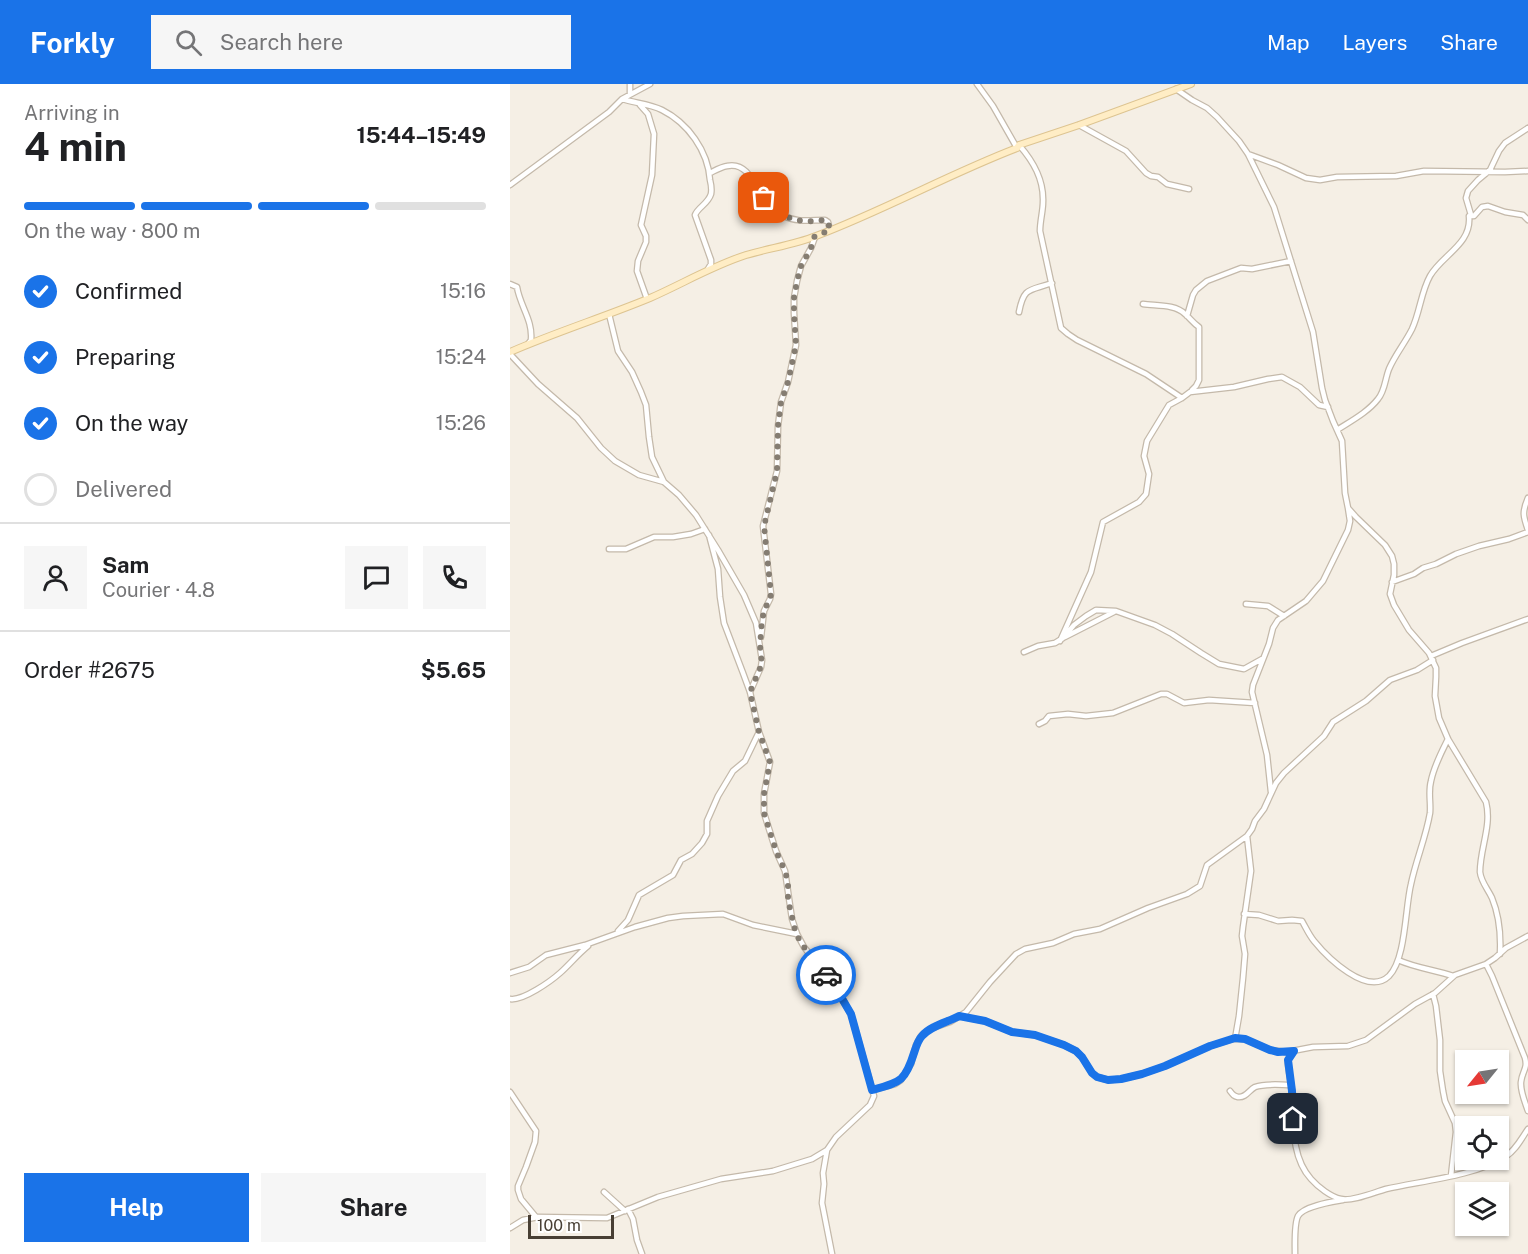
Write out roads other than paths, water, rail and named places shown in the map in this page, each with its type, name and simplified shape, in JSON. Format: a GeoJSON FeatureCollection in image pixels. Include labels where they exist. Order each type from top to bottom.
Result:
{"type":"FeatureCollection","features":[{"type":"Feature","properties":{"kind":"street"},"geometry":{"type":"LineString","coordinates":[[630,84],[630,94]]}},
{"type":"Feature","properties":{"kind":"street"},"geometry":{"type":"LineString","coordinates":[[510,185],[609,112],[622,99],[650,84]]}},
{"type":"Feature","properties":{"kind":"street"},"geometry":{"type":"LineString","coordinates":[[977,84],[1018,146],[1029,156],[1041,181],[1043,201],[1040,231],[1063,330],[1077,340],[1146,374],[1182,398]]}},
{"type":"Feature","properties":{"kind":"street"},"geometry":{"type":"LineString","coordinates":[[510,366],[512,355],[528,344],[647,299],[745,255],[814,237],[1018,146],[1191,84]]}},
{"type":"Feature","properties":{"kind":"street"},"geometry":{"type":"LineString","coordinates":[[1176,89],[1207,108],[1239,141],[1248,154],[1274,207],[1313,332],[1322,388],[1343,448],[1345,493],[1350,521],[1348,530],[1323,581],[1306,601],[1278,620],[1273,627],[1253,685],[1252,692],[1267,755],[1271,792]]}},
{"type":"Feature","properties":{"kind":"street"},"geometry":{"type":"LineString","coordinates":[[622,99],[664,111],[683,125],[695,138],[707,161],[711,192],[705,205],[695,215],[711,260],[709,268],[704,272]]}},
{"type":"Feature","properties":{"kind":"street"},"geometry":{"type":"LineString","coordinates":[[639,104],[648,114],[654,134],[652,175],[640,225],[646,236],[646,242],[636,272],[647,299]]}},
{"type":"Feature","properties":{"kind":"street"},"geometry":{"type":"LineString","coordinates":[[1079,125],[1126,151],[1151,176],[1158,177],[1167,184],[1189,189]]}},
{"type":"Feature","properties":{"kind":"street"},"geometry":{"type":"LineString","coordinates":[[1337,430],[1380,397],[1392,362],[1414,324],[1430,276],[1462,240],[1470,223],[1471,214],[1466,198],[1467,192],[1488,171],[1505,143],[1528,128]]}},
{"type":"Feature","properties":{"kind":"street"},"geometry":{"type":"LineString","coordinates":[[1248,154],[1313,179],[1396,176],[1424,171],[1528,171]]}},
{"type":"Feature","properties":{"kind":"street"},"geometry":{"type":"LineString","coordinates":[[710,173],[732,165],[742,168],[751,176],[764,198],[779,213],[797,220],[825,220],[830,230]]}},
{"type":"Feature","properties":{"kind":"street"},"geometry":{"type":"LineString","coordinates":[[1469,216],[1474,216],[1482,207],[1488,206],[1524,215],[1528,220]]}},
{"type":"Feature","properties":{"kind":"street"},"geometry":{"type":"LineString","coordinates":[[760,646],[764,611],[771,594],[764,526],[777,471],[781,402],[796,345],[794,313],[796,290],[801,266],[814,237]]}},
{"type":"Feature","properties":{"kind":"street"},"geometry":{"type":"LineString","coordinates":[[1187,317],[1193,295],[1207,281],[1242,268],[1252,269],[1291,261]]}},
{"type":"Feature","properties":{"kind":"street"},"geometry":{"type":"LineString","coordinates":[[1019,312],[1025,293],[1052,283]]}},
{"type":"Feature","properties":{"kind":"street"},"geometry":{"type":"LineString","coordinates":[[510,284],[517,287],[520,303],[530,322],[531,340],[528,344]]}},
{"type":"Feature","properties":{"kind":"street"},"geometry":{"type":"LineString","coordinates":[[1062,639],[1091,572],[1103,522],[1139,502],[1146,494],[1149,474],[1143,456],[1147,441],[1169,405],[1194,389],[1199,380],[1199,328],[1178,310],[1166,306],[1143,304]]}},
{"type":"Feature","properties":{"kind":"street"},"geometry":{"type":"LineString","coordinates":[[609,314],[618,351],[632,372],[646,405],[652,457],[664,482],[687,504],[705,529],[744,595],[756,623],[762,664],[750,692]]}},
{"type":"Feature","properties":{"kind":"street"},"geometry":{"type":"LineString","coordinates":[[512,355],[538,384],[577,418],[601,448],[615,461],[639,476],[664,482]]}},
{"type":"Feature","properties":{"kind":"street"},"geometry":{"type":"LineString","coordinates":[[1190,392],[1234,387],[1268,378],[1282,377],[1300,387],[1318,405],[1328,407]]}},
{"type":"Feature","properties":{"kind":"street"},"geometry":{"type":"LineString","coordinates":[[1392,582],[1456,554],[1509,539],[1528,531],[1523,516],[1528,498]]}},
{"type":"Feature","properties":{"kind":"street"},"geometry":{"type":"LineString","coordinates":[[1348,508],[1390,552],[1394,564],[1390,594],[1401,619],[1432,658],[1439,718],[1448,739],[1486,802],[1489,813],[1480,875],[1491,896],[1498,918],[1500,954]]}},
{"type":"Feature","properties":{"kind":"street"},"geometry":{"type":"LineString","coordinates":[[609,549],[626,549],[654,537],[673,537],[705,529]]}},
{"type":"Feature","properties":{"kind":"street"},"geometry":{"type":"LineString","coordinates":[[709,536],[718,569],[724,622],[750,692],[759,732],[770,762],[764,794],[764,813],[788,882],[788,900],[796,934],[833,984],[851,1014],[874,1096],[870,1105],[836,1137],[827,1150],[822,1203],[832,1254]]}},
{"type":"Feature","properties":{"kind":"street"},"geometry":{"type":"LineString","coordinates":[[1246,604],[1268,606],[1284,616]]}},
{"type":"Feature","properties":{"kind":"street"},"geometry":{"type":"LineString","coordinates":[[1062,639],[1074,625],[1096,610],[1116,611],[1172,634],[1219,664],[1244,669],[1262,659]]}},
{"type":"Feature","properties":{"kind":"street"},"geometry":{"type":"LineString","coordinates":[[1024,652],[1038,646],[1055,643],[1116,611]]}},
{"type":"Feature","properties":{"kind":"street"},"geometry":{"type":"LineString","coordinates":[[872,1090],[895,1084],[901,1080],[921,1036],[930,1029],[950,1022],[971,1007],[990,982],[1019,952],[1053,943],[1074,934],[1100,929],[1186,894],[1200,885],[1207,865],[1247,836],[1284,773],[1324,736],[1333,722],[1366,701],[1386,682],[1417,670],[1432,658],[1462,643],[1528,619]]}},
{"type":"Feature","properties":{"kind":"street"},"geometry":{"type":"LineString","coordinates":[[1039,724],[1054,714],[1086,716],[1113,713],[1161,694],[1167,694],[1184,703],[1209,700],[1255,704]]}},
{"type":"Feature","properties":{"kind":"street"},"geometry":{"type":"LineString","coordinates":[[616,933],[628,920],[639,895],[673,876],[682,859],[692,854],[702,843],[707,834],[707,821],[718,796],[733,771],[745,761],[759,732]]}},
{"type":"Feature","properties":{"kind":"street"},"geometry":{"type":"LineString","coordinates":[[1244,914],[1259,915],[1278,921],[1302,921],[1312,938],[1329,957],[1362,981],[1384,979],[1390,974],[1398,960],[1402,946],[1410,885],[1430,813],[1430,783],[1434,768],[1448,739]]}},
{"type":"Feature","properties":{"kind":"street"},"geometry":{"type":"LineString","coordinates":[[1235,1038],[1244,978],[1245,954],[1242,936],[1251,871],[1247,836]]}},
{"type":"Feature","properties":{"kind":"street"},"geometry":{"type":"LineString","coordinates":[[510,973],[529,967],[546,956],[616,933],[683,915],[723,914],[753,925],[796,934]]}},
{"type":"Feature","properties":{"kind":"street"},"geometry":{"type":"LineString","coordinates":[[959,1016],[985,1021],[1012,1032],[1035,1035],[1064,1045],[1076,1051],[1097,1077],[1108,1080],[1121,1079],[1165,1066],[1210,1046],[1235,1038],[1245,1039],[1278,1052],[1359,1043],[1414,1004],[1433,994],[1453,976],[1486,964],[1506,948],[1528,936]]}},
{"type":"Feature","properties":{"kind":"street"},"geometry":{"type":"LineString","coordinates":[[510,999],[514,1000],[533,991],[559,974],[593,942]]}},
{"type":"Feature","properties":{"kind":"street"},"geometry":{"type":"LineString","coordinates":[[1398,960],[1453,976]]}},
{"type":"Feature","properties":{"kind":"street"},"geometry":{"type":"LineString","coordinates":[[1486,964],[1527,1060],[1520,1085],[1528,1111]]}},
{"type":"Feature","properties":{"kind":"street"},"geometry":{"type":"LineString","coordinates":[[1433,994],[1440,1040],[1440,1071],[1443,1091],[1456,1132],[1451,1176]]}},
{"type":"Feature","properties":{"kind":"street"},"geometry":{"type":"LineString","coordinates":[[1294,1051],[1288,1060],[1294,1138],[1298,1154],[1309,1177],[1342,1200]]}},
{"type":"Feature","properties":{"kind":"street"},"geometry":{"type":"LineString","coordinates":[[1230,1091],[1234,1096],[1240,1097],[1257,1086],[1291,1085]]}},
{"type":"Feature","properties":{"kind":"street"},"geometry":{"type":"LineString","coordinates":[[510,1092],[536,1131],[535,1142],[518,1186],[521,1199],[536,1217]]}},
{"type":"Feature","properties":{"kind":"street"},"geometry":{"type":"LineString","coordinates":[[1294,1254],[1297,1217],[1300,1213],[1312,1207],[1451,1176],[1485,1166],[1506,1156],[1519,1144],[1528,1129]]}},
{"type":"Feature","properties":{"kind":"street"},"geometry":{"type":"LineString","coordinates":[[510,1227],[523,1220],[536,1217],[607,1218],[658,1197],[702,1183],[761,1173],[799,1163],[827,1150]]}},
{"type":"Feature","properties":{"kind":"street"},"geometry":{"type":"LineString","coordinates":[[604,1192],[632,1215],[642,1254]]}}]}
